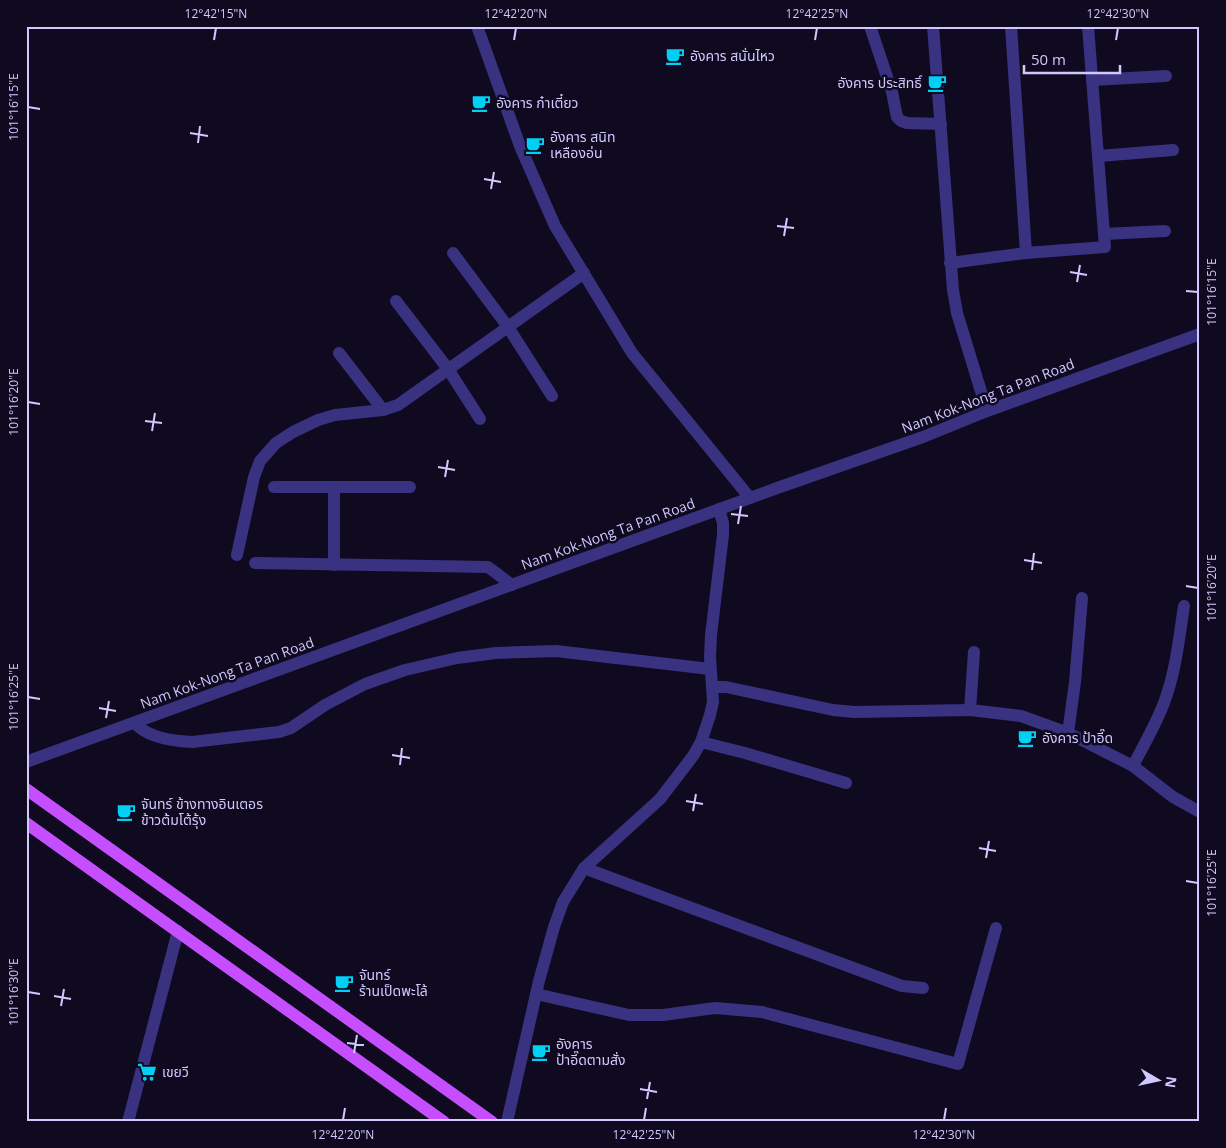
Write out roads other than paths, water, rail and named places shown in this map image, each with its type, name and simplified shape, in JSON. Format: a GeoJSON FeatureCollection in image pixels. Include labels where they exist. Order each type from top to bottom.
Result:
{"type":"FeatureCollection","features":[{"type":"Feature","properties":{"kind":"main road"},"geometry":{"type":"LineString","coordinates":[[26,788],[492,1122]]}},
{"type":"Feature","properties":{"kind":"main road"},"geometry":{"type":"LineString","coordinates":[[26,824],[444,1122]]}},
{"type":"Feature","properties":{"kind":"street"},"geometry":{"type":"LineString","coordinates":[[477,26],[520,146],[555,226],[632,353],[750,498]]}},
{"type":"Feature","properties":{"kind":"street"},"geometry":{"type":"LineString","coordinates":[[870,26],[892,92],[898,117],[901,121],[907,123],[941,124]]}},
{"type":"Feature","properties":{"kind":"street"},"geometry":{"type":"LineString","coordinates":[[933,26],[950,263],[957,313],[987,411]]}},
{"type":"Feature","properties":{"kind":"street"},"geometry":{"type":"LineString","coordinates":[[1011,26],[1026,253]]}},
{"type":"Feature","properties":{"kind":"street"},"geometry":{"type":"LineString","coordinates":[[950,263],[1026,253],[1105,247],[1088,26]]}},
{"type":"Feature","properties":{"kind":"street"},"geometry":{"type":"LineString","coordinates":[[1092,80],[1166,76]]}},
{"type":"Feature","properties":{"kind":"street"},"geometry":{"type":"LineString","coordinates":[[1098,156],[1173,150]]}},
{"type":"Feature","properties":{"kind":"street"},"geometry":{"type":"LineString","coordinates":[[1104,234],[1165,231]]}},
{"type":"Feature","properties":{"kind":"street"},"geometry":{"type":"LineString","coordinates":[[453,253],[508,327],[552,396]]}},
{"type":"Feature","properties":{"kind":"street"},"geometry":{"type":"LineString","coordinates":[[237,554],[254,477],[260,461],[276,443],[318,420],[335,415],[383,410],[398,405],[584,273]]}},
{"type":"Feature","properties":{"kind":"street"},"geometry":{"type":"LineString","coordinates":[[396,301],[448,369],[480,419]]}},
{"type":"Feature","properties":{"kind":"street","name":"Nam Kok-Nong Ta Pan Road"},"geometry":{"type":"LineString","coordinates":[[26,762],[719,509],[923,437],[987,411],[1200,334]]}},
{"type":"Feature","properties":{"kind":"street"},"geometry":{"type":"LineString","coordinates":[[339,353],[383,410]]}},
{"type":"Feature","properties":{"kind":"street"},"geometry":{"type":"LineString","coordinates":[[274,487],[410,487]]}},
{"type":"Feature","properties":{"kind":"street"},"geometry":{"type":"LineString","coordinates":[[334,487],[334,565]]}},
{"type":"Feature","properties":{"kind":"street"},"geometry":{"type":"LineString","coordinates":[[507,1122],[536,994],[554,927],[564,902],[584,868],[660,799],[693,756],[701,742],[713,702],[710,669],[711,635],[723,535],[723,523],[719,509]]}},
{"type":"Feature","properties":{"kind":"street"},"geometry":{"type":"LineString","coordinates":[[255,563],[488,567],[512,585]]}},
{"type":"Feature","properties":{"kind":"street"},"geometry":{"type":"LineString","coordinates":[[1068,733],[1075,682],[1082,598]]}},
{"type":"Feature","properties":{"kind":"street"},"geometry":{"type":"LineString","coordinates":[[1133,766],[1158,718],[1165,700],[1173,674],[1184,606]]}},
{"type":"Feature","properties":{"kind":"street"},"geometry":{"type":"LineString","coordinates":[[135,723],[144,732],[186,742],[269,734],[291,728],[325,705],[365,684],[405,670],[457,658],[496,652],[556,651],[710,669]]}},
{"type":"Feature","properties":{"kind":"street"},"geometry":{"type":"LineString","coordinates":[[970,710],[974,652]]}},
{"type":"Feature","properties":{"kind":"street"},"geometry":{"type":"LineString","coordinates":[[712,687],[726,687],[833,710],[854,712],[970,710],[1021,716],[1068,733],[1133,766],[1173,797],[1200,812]]}},
{"type":"Feature","properties":{"kind":"street"},"geometry":{"type":"LineString","coordinates":[[701,742],[746,753],[846,783]]}},
{"type":"Feature","properties":{"kind":"street"},"geometry":{"type":"LineString","coordinates":[[584,868],[902,986],[923,988]]}},
{"type":"Feature","properties":{"kind":"street"},"geometry":{"type":"LineString","coordinates":[[536,994],[629,1015],[663,1015],[715,1008],[762,1012],[958,1064],[996,928]]}},
{"type":"Feature","properties":{"kind":"street"},"geometry":{"type":"LineString","coordinates":[[128,1122],[178,931]]}},
{"type":"Feature","properties":{"kind":"place","name":"อังคาร สนั่นไหว"},"geometry":{"type":"Point","coordinates":[675,56]}},
{"type":"Feature","properties":{"kind":"place","name":"อังคาร ประสิทธิ์"},"geometry":{"type":"Point","coordinates":[937,83]}},
{"type":"Feature","properties":{"kind":"place","name":"อังคาร ก๋าเตี๋ยว"},"geometry":{"type":"Point","coordinates":[481,103]}},
{"type":"Feature","properties":{"kind":"place","name":"อังคาร สนิท เหลืองอ่น"},"geometry":{"type":"Point","coordinates":[535,145]}},
{"type":"Feature","properties":{"kind":"place","name":"อังคาร ป้าอี๊ด"},"geometry":{"type":"Point","coordinates":[1027,738]}},
{"type":"Feature","properties":{"kind":"place","name":"จันทร์ ข้างทางอินเตอร ข้าวต้มโต้รุ้ง"},"geometry":{"type":"Point","coordinates":[126,812]}},
{"type":"Feature","properties":{"kind":"place","name":"จันทร์ ร้านเป็ดพะโล้"},"geometry":{"type":"Point","coordinates":[344,983]}},
{"type":"Feature","properties":{"kind":"place","name":"อังคาร ป้าอี๊ดตามสั่ง"},"geometry":{"type":"Point","coordinates":[541,1052]}},
{"type":"Feature","properties":{"kind":"place","name":"เขยวี"},"geometry":{"type":"Point","coordinates":[147,1072]}}]}
